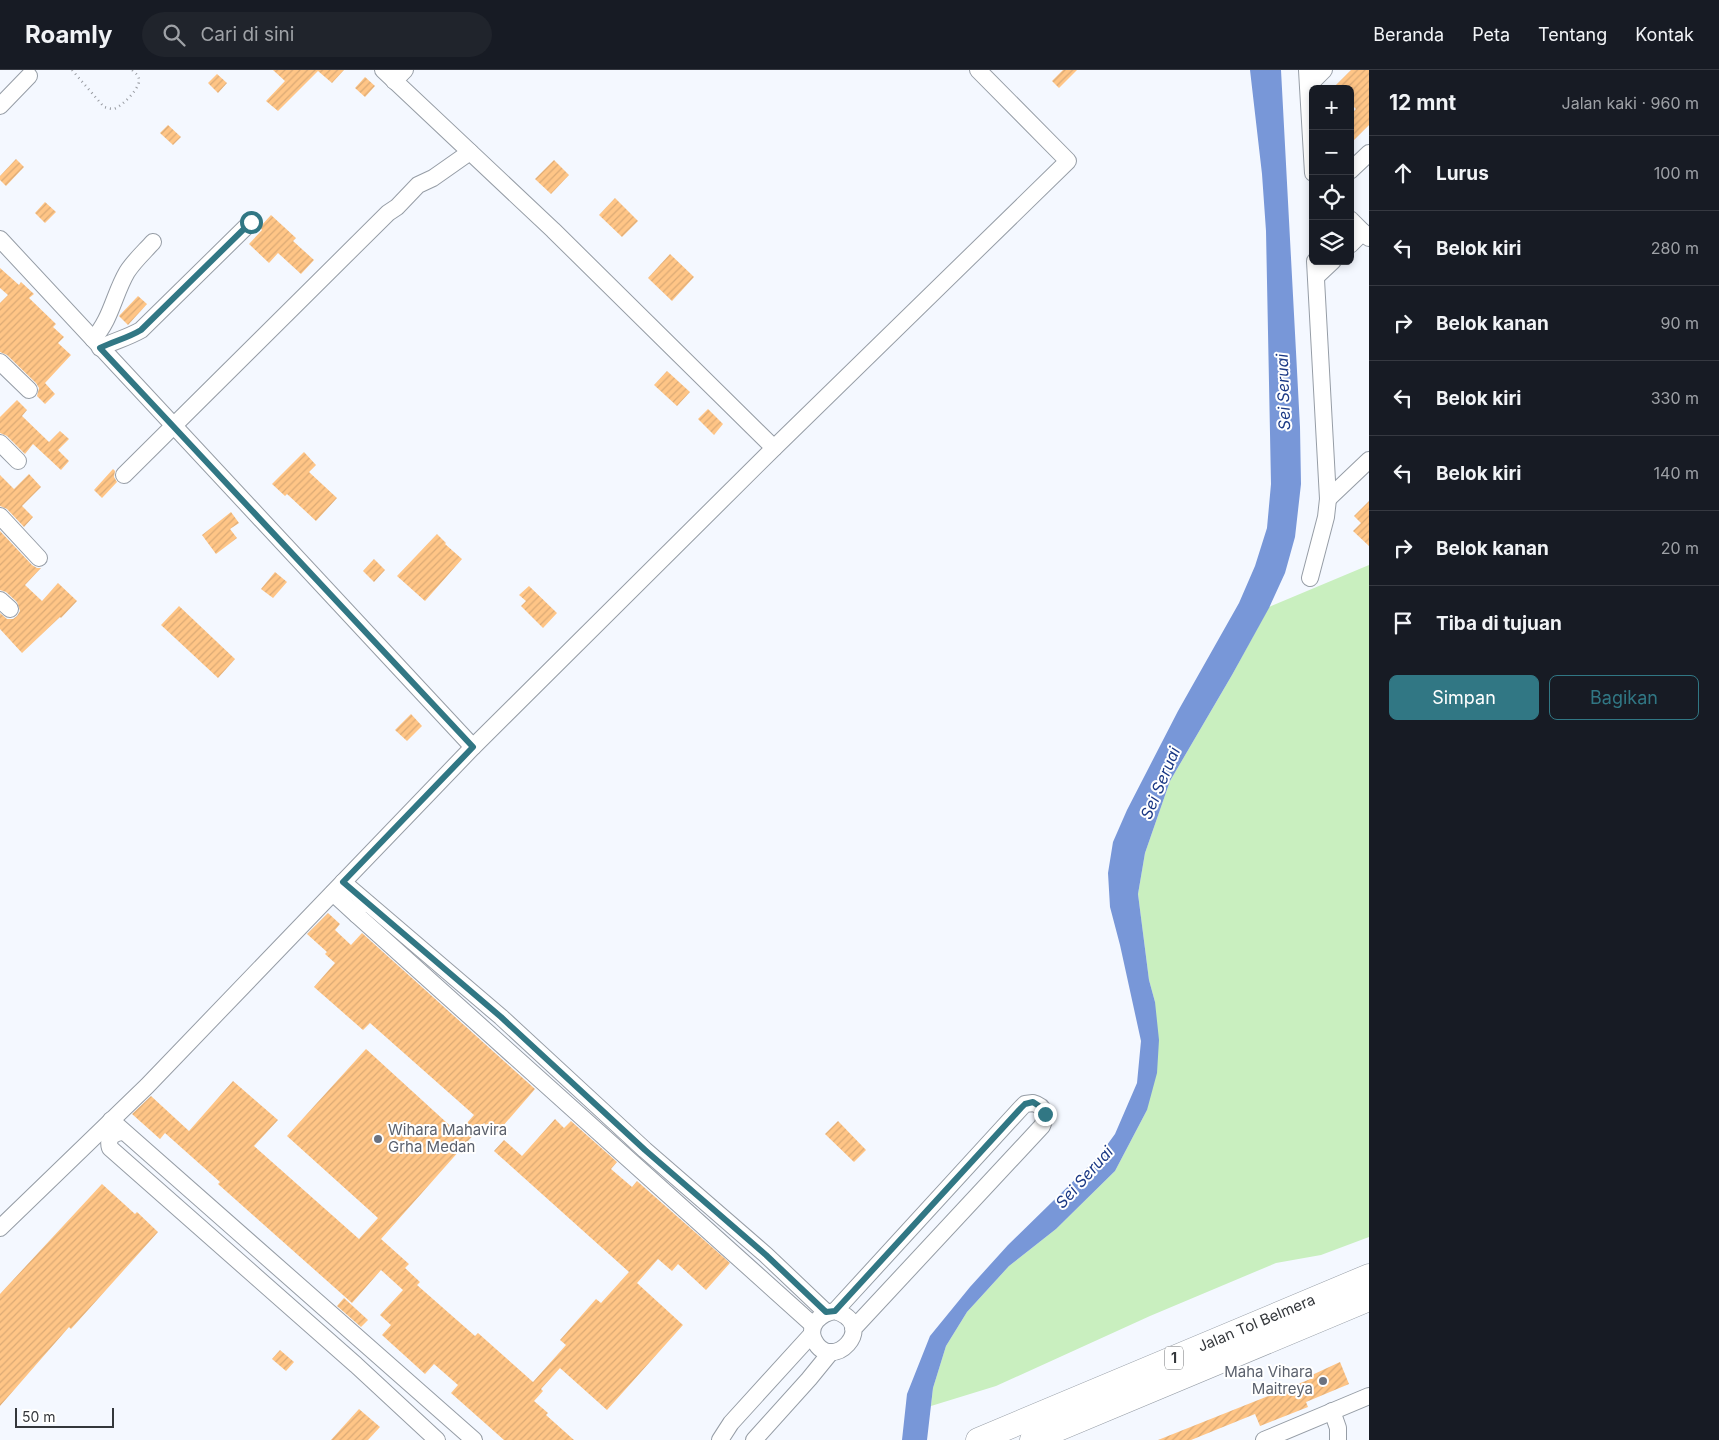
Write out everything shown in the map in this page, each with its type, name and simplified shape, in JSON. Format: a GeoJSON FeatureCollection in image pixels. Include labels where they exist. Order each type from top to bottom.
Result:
{"type":"FeatureCollection","features":[{"type":"Feature","properties":{"kind":"highway","name":"Jalan Tol Belmera"},"geometry":{"type":"LineString","coordinates":[[978,1440],[1369,1276]]}},
{"type":"Feature","properties":{"kind":"highway","name":"Jalan Tol Belmera"},"geometry":{"type":"LineString","coordinates":[[1032,1440],[1369,1299]]}},
{"type":"Feature","properties":{"kind":"street"},"geometry":{"type":"LineString","coordinates":[[0,1228],[147,1086],[473,747],[774,448],[1068,161],[978,70]]}},
{"type":"Feature","properties":{"kind":"street"},"geometry":{"type":"LineString","coordinates":[[1310,130],[1307,78],[1324,70]]}},
{"type":"Feature","properties":{"kind":"street"},"geometry":{"type":"LineString","coordinates":[[394,74],[470,152],[560,237],[774,448]]}},
{"type":"Feature","properties":{"kind":"street"},"geometry":{"type":"LineString","coordinates":[[0,106],[29,76]]}},
{"type":"Feature","properties":{"kind":"street"},"geometry":{"type":"LineString","coordinates":[[124,476],[388,212],[397,207],[418,185],[433,178],[470,152]]}},
{"type":"Feature","properties":{"kind":"street"},"geometry":{"type":"LineString","coordinates":[[1354,167],[1369,153]]}},
{"type":"Feature","properties":{"kind":"street"},"geometry":{"type":"LineString","coordinates":[[1351,220],[1366,235],[1354,242]]}},
{"type":"Feature","properties":{"kind":"street"},"geometry":{"type":"LineString","coordinates":[[97,344],[129,338],[141,330],[251,222]]}},
{"type":"Feature","properties":{"kind":"street"},"geometry":{"type":"LineString","coordinates":[[0,239],[5,257],[97,344],[473,747]]}},
{"type":"Feature","properties":{"kind":"street"},"geometry":{"type":"LineString","coordinates":[[97,344],[127,273],[135,261],[153,242]]}},
{"type":"Feature","properties":{"kind":"street"},"geometry":{"type":"LineString","coordinates":[[1310,578],[1326,517],[1328,499],[1315,269]]}},
{"type":"Feature","properties":{"kind":"street"},"geometry":{"type":"LineString","coordinates":[[0,362],[29,390]]}},
{"type":"Feature","properties":{"kind":"street"},"geometry":{"type":"LineString","coordinates":[[0,443],[18,461]]}},
{"type":"Feature","properties":{"kind":"street"},"geometry":{"type":"LineString","coordinates":[[1328,499],[1369,460]]}},
{"type":"Feature","properties":{"kind":"street"},"geometry":{"type":"LineString","coordinates":[[0,516],[39,558]]}},
{"type":"Feature","properties":{"kind":"street"},"geometry":{"type":"LineString","coordinates":[[338,888],[558,1097],[812,1330],[816,1343],[822,1349],[831,1352],[840,1351],[848,1346],[852,1338],[853,1329],[850,1320],[844,1314],[830,1312],[645,1150],[501,1017],[363,910]]}},
{"type":"Feature","properties":{"kind":"street"},"geometry":{"type":"LineString","coordinates":[[558,1097],[571,1082]]}},
{"type":"Feature","properties":{"kind":"street"},"geometry":{"type":"LineString","coordinates":[[720,1440],[731,1422],[812,1330],[818,1318],[830,1312],[1021,1108],[1025,1104],[1033,1102],[1042,1108],[1045,1120],[1042,1126],[853,1329]]}},
{"type":"Feature","properties":{"kind":"street"},"geometry":{"type":"LineString","coordinates":[[111,1120],[122,1132],[474,1440]]}},
{"type":"Feature","properties":{"kind":"street"},"geometry":{"type":"LineString","coordinates":[[110,1148],[108,1142],[111,1136],[122,1132]]}},
{"type":"Feature","properties":{"kind":"street"},"geometry":{"type":"LineString","coordinates":[[96,1135],[438,1440]]}},
{"type":"Feature","properties":{"kind":"street"},"geometry":{"type":"LineString","coordinates":[[334,1346],[348,1329]]}},
{"type":"Feature","properties":{"kind":"street"},"geometry":{"type":"LineString","coordinates":[[754,1440],[831,1352]]}},
{"type":"Feature","properties":{"kind":"street"},"geometry":{"type":"LineString","coordinates":[[1264,1440],[1366,1397]]}},
{"type":"Feature","properties":{"kind":"street"},"geometry":{"type":"LineString","coordinates":[[1332,1411],[1338,1428],[1338,1440]]}},
{"type":"Feature","properties":{"kind":"path"},"geometry":{"type":"LineString","coordinates":[[72,70],[104,107],[111,109],[117,108],[137,89],[139,77],[132,70]]}},
{"type":"Feature","properties":{"kind":"green space"},"geometry":{"type":"Polygon","coordinates":[[[1369,565],[1369,1237],[1321,1255],[1276,1263],[1150,1316],[996,1386],[931,1406],[933,1388],[946,1346],[967,1312],[1009,1266],[1056,1229],[1115,1171],[1147,1110],[1155,1002],[1149,980],[1138,894],[1145,853],[1170,781],[1269,607],[1369,565]]]}},
{"type":"Feature","properties":{"kind":"water","name":"Sei Seruai"},"geometry":{"type":"Polygon","coordinates":[[[1250,70],[1281,70],[1300,427],[1301,484],[1295,537],[1285,573],[1269,608],[1170,781],[1145,853],[1138,894],[1159,1040],[1157,1073],[1147,1110],[1115,1171],[1056,1229],[1009,1266],[967,1312],[946,1346],[933,1388],[927,1440],[902,1440],[907,1394],[930,1336],[970,1287],[1008,1245],[1099,1156],[1115,1134],[1137,1083],[1141,1041],[1110,907],[1108,873],[1113,842],[1127,810],[1178,711],[1239,603],[1255,566],[1267,528],[1271,484],[1266,231],[1262,174],[1250,70]]]}},
{"type":"Feature","properties":{"kind":"building"},"geometry":{"type":"Polygon","coordinates":[[[273,70],[344,70],[332,83],[318,71],[278,111],[266,101],[285,81],[273,70]]]}},
{"type":"Feature","properties":{"kind":"building"},"geometry":{"type":"Polygon","coordinates":[[[1063,70],[1077,70],[1059,88],[1052,81],[1063,70]]]}},
{"type":"Feature","properties":{"kind":"building"},"geometry":{"type":"Polygon","coordinates":[[[1351,70],[1369,70],[1369,125],[1354,140],[1354,111],[1356,109],[1354,107],[1354,85],[1336,85],[1351,70]]]}},
{"type":"Feature","properties":{"kind":"building"},"geometry":{"type":"Polygon","coordinates":[[[217,74],[227,83],[218,93],[208,83],[217,74]]]}},
{"type":"Feature","properties":{"kind":"building"},"geometry":{"type":"Polygon","coordinates":[[[365,77],[375,86],[365,97],[355,88],[365,77]]]}},
{"type":"Feature","properties":{"kind":"building"},"geometry":{"type":"Polygon","coordinates":[[[168,125],[181,137],[173,145],[160,133],[168,125]]]}},
{"type":"Feature","properties":{"kind":"building"},"geometry":{"type":"Polygon","coordinates":[[[16,159],[24,167],[6,186],[0,180],[0,176],[16,159]]]}},
{"type":"Feature","properties":{"kind":"building"},"geometry":{"type":"Polygon","coordinates":[[[554,160],[569,175],[551,194],[535,179],[554,160]]]}},
{"type":"Feature","properties":{"kind":"building"},"geometry":{"type":"Polygon","coordinates":[[[615,198],[638,221],[622,237],[599,215],[615,198]]]}},
{"type":"Feature","properties":{"kind":"building"},"geometry":{"type":"Polygon","coordinates":[[[45,202],[56,212],[45,223],[35,213],[45,202]]]}},
{"type":"Feature","properties":{"kind":"building"},"geometry":{"type":"Polygon","coordinates":[[[271,215],[296,238],[293,241],[314,260],[301,274],[278,253],[269,263],[249,244],[262,230],[260,227],[271,215]]]}},
{"type":"Feature","properties":{"kind":"building"},"geometry":{"type":"Polygon","coordinates":[[[670,254],[694,277],[672,301],[648,278],[670,254]]]}},
{"type":"Feature","properties":{"kind":"building"},"geometry":{"type":"Polygon","coordinates":[[[0,268],[19,285],[21,282],[34,294],[29,298],[56,324],[53,327],[64,337],[58,343],[71,355],[45,383],[55,394],[45,404],[37,396],[39,388],[36,383],[7,355],[0,352],[0,303],[8,295],[0,288],[0,268]]]}},
{"type":"Feature","properties":{"kind":"building"},"geometry":{"type":"Polygon","coordinates":[[[138,296],[147,304],[128,325],[119,316],[138,296]]]}},
{"type":"Feature","properties":{"kind":"building"},"geometry":{"type":"Polygon","coordinates":[[[667,371],[690,392],[677,406],[654,385],[667,371]]]}},
{"type":"Feature","properties":{"kind":"building"},"geometry":{"type":"Polygon","coordinates":[[[17,400],[27,410],[22,416],[49,442],[60,431],[69,439],[58,450],[69,461],[61,470],[33,444],[25,454],[7,436],[0,433],[0,417],[17,400]]]}},
{"type":"Feature","properties":{"kind":"building"},"geometry":{"type":"Polygon","coordinates":[[[708,409],[723,424],[714,435],[698,419],[708,409]]]}},
{"type":"Feature","properties":{"kind":"building"},"geometry":{"type":"Polygon","coordinates":[[[304,452],[316,465],[309,472],[337,498],[316,521],[287,494],[285,496],[272,484],[304,452]]]}},
{"type":"Feature","properties":{"kind":"building"},"geometry":{"type":"Polygon","coordinates":[[[113,469],[117,482],[102,498],[94,490],[113,469]]]}},
{"type":"Feature","properties":{"kind":"building"},"geometry":{"type":"Polygon","coordinates":[[[29,474],[41,487],[22,506],[33,517],[24,527],[7,509],[0,506],[0,475],[14,489],[29,474]]]}},
{"type":"Feature","properties":{"kind":"building"},"geometry":{"type":"Polygon","coordinates":[[[1369,501],[1369,546],[1353,531],[1361,523],[1354,516],[1369,501]]]}},
{"type":"Feature","properties":{"kind":"building"},"geometry":{"type":"Polygon","coordinates":[[[231,512],[239,523],[230,529],[237,538],[216,554],[202,535],[231,512]]]}},
{"type":"Feature","properties":{"kind":"building"},"geometry":{"type":"Polygon","coordinates":[[[0,531],[32,565],[41,568],[25,585],[42,601],[58,583],[77,601],[22,653],[0,629],[0,613],[7,619],[13,619],[20,611],[17,602],[6,592],[0,590],[0,531]]]}},
{"type":"Feature","properties":{"kind":"building"},"geometry":{"type":"Polygon","coordinates":[[[437,534],[462,559],[425,601],[397,576],[437,534]]]}},
{"type":"Feature","properties":{"kind":"building"},"geometry":{"type":"Polygon","coordinates":[[[374,559],[385,570],[374,582],[363,571],[374,559]]]}},
{"type":"Feature","properties":{"kind":"building"},"geometry":{"type":"Polygon","coordinates":[[[275,572],[287,582],[273,598],[261,589],[275,572]]]}},
{"type":"Feature","properties":{"kind":"building"},"geometry":{"type":"Polygon","coordinates":[[[529,586],[557,613],[543,628],[521,606],[526,601],[519,595],[529,586]]]}},
{"type":"Feature","properties":{"kind":"building"},"geometry":{"type":"Polygon","coordinates":[[[179,606],[235,659],[218,678],[161,625],[179,606]]]}},
{"type":"Feature","properties":{"kind":"building"},"geometry":{"type":"Polygon","coordinates":[[[411,714],[422,726],[407,741],[395,730],[411,714]]]}},
{"type":"Feature","properties":{"kind":"building"},"geometry":{"type":"Polygon","coordinates":[[[328,913],[340,924],[335,930],[351,945],[362,933],[535,1089],[496,1134],[484,1123],[381,1239],[409,1264],[405,1268],[420,1282],[417,1285],[475,1336],[478,1333],[533,1382],[566,1345],[560,1340],[596,1299],[601,1303],[629,1272],[494,1151],[504,1140],[522,1156],[555,1119],[564,1128],[571,1121],[617,1162],[611,1169],[632,1187],[637,1181],[730,1263],[706,1290],[678,1264],[672,1271],[658,1259],[637,1283],[683,1325],[607,1410],[560,1368],[541,1389],[543,1391],[534,1401],[548,1413],[546,1415],[574,1440],[504,1440],[451,1393],[458,1385],[434,1364],[425,1374],[382,1335],[391,1325],[380,1315],[403,1290],[381,1270],[352,1303],[218,1184],[220,1182],[165,1133],[160,1139],[132,1114],[151,1096],[189,1131],[233,1081],[278,1120],[254,1146],[359,1239],[378,1218],[287,1136],[366,1049],[458,1133],[474,1115],[370,1023],[363,1030],[314,987],[335,963],[325,954],[327,952],[307,934],[328,913]]]}},
{"type":"Feature","properties":{"kind":"building"},"geometry":{"type":"Polygon","coordinates":[[[838,1121],[866,1150],[854,1162],[825,1134],[838,1121]]]}},
{"type":"Feature","properties":{"kind":"building"},"geometry":{"type":"Polygon","coordinates":[[[102,1184],[135,1214],[137,1212],[158,1232],[71,1329],[69,1327],[0,1406],[0,1294],[102,1184]]]}},
{"type":"Feature","properties":{"kind":"building"},"geometry":{"type":"Polygon","coordinates":[[[344,1298],[368,1320],[361,1327],[337,1306],[344,1298]]]}},
{"type":"Feature","properties":{"kind":"building"},"geometry":{"type":"Polygon","coordinates":[[[280,1350],[294,1362],[286,1371],[272,1359],[280,1350]]]}},
{"type":"Feature","properties":{"kind":"building"},"geometry":{"type":"Polygon","coordinates":[[[1340,1362],[1349,1384],[1306,1402],[1308,1407],[1260,1426],[1255,1414],[1191,1440],[1158,1440],[1313,1378],[1312,1375],[1340,1362]]]}},
{"type":"Feature","properties":{"kind":"building"},"geometry":{"type":"Polygon","coordinates":[[[359,1409],[380,1427],[368,1440],[331,1440],[359,1409]]]}},
{"type":"Feature","properties":{"kind":"place","name":"Wihara Mahavira Grha Medan"},"geometry":{"type":"Point","coordinates":[378,1139]}},
{"type":"Feature","properties":{"kind":"place","name":"Maha Vihara Maitreya"},"geometry":{"type":"Point","coordinates":[1323,1381]}},
{"type":"Feature","properties":{"kind":"route"},"geometry":{"type":"LineString","coordinates":[[251,222],[141,330],[129,338],[109,343],[100,348],[473,747],[343,882],[501,1017],[645,1150],[766,1255],[826,1312],[835,1311],[1025,1104],[1033,1102],[1042,1108],[1045,1114]]}}]}
